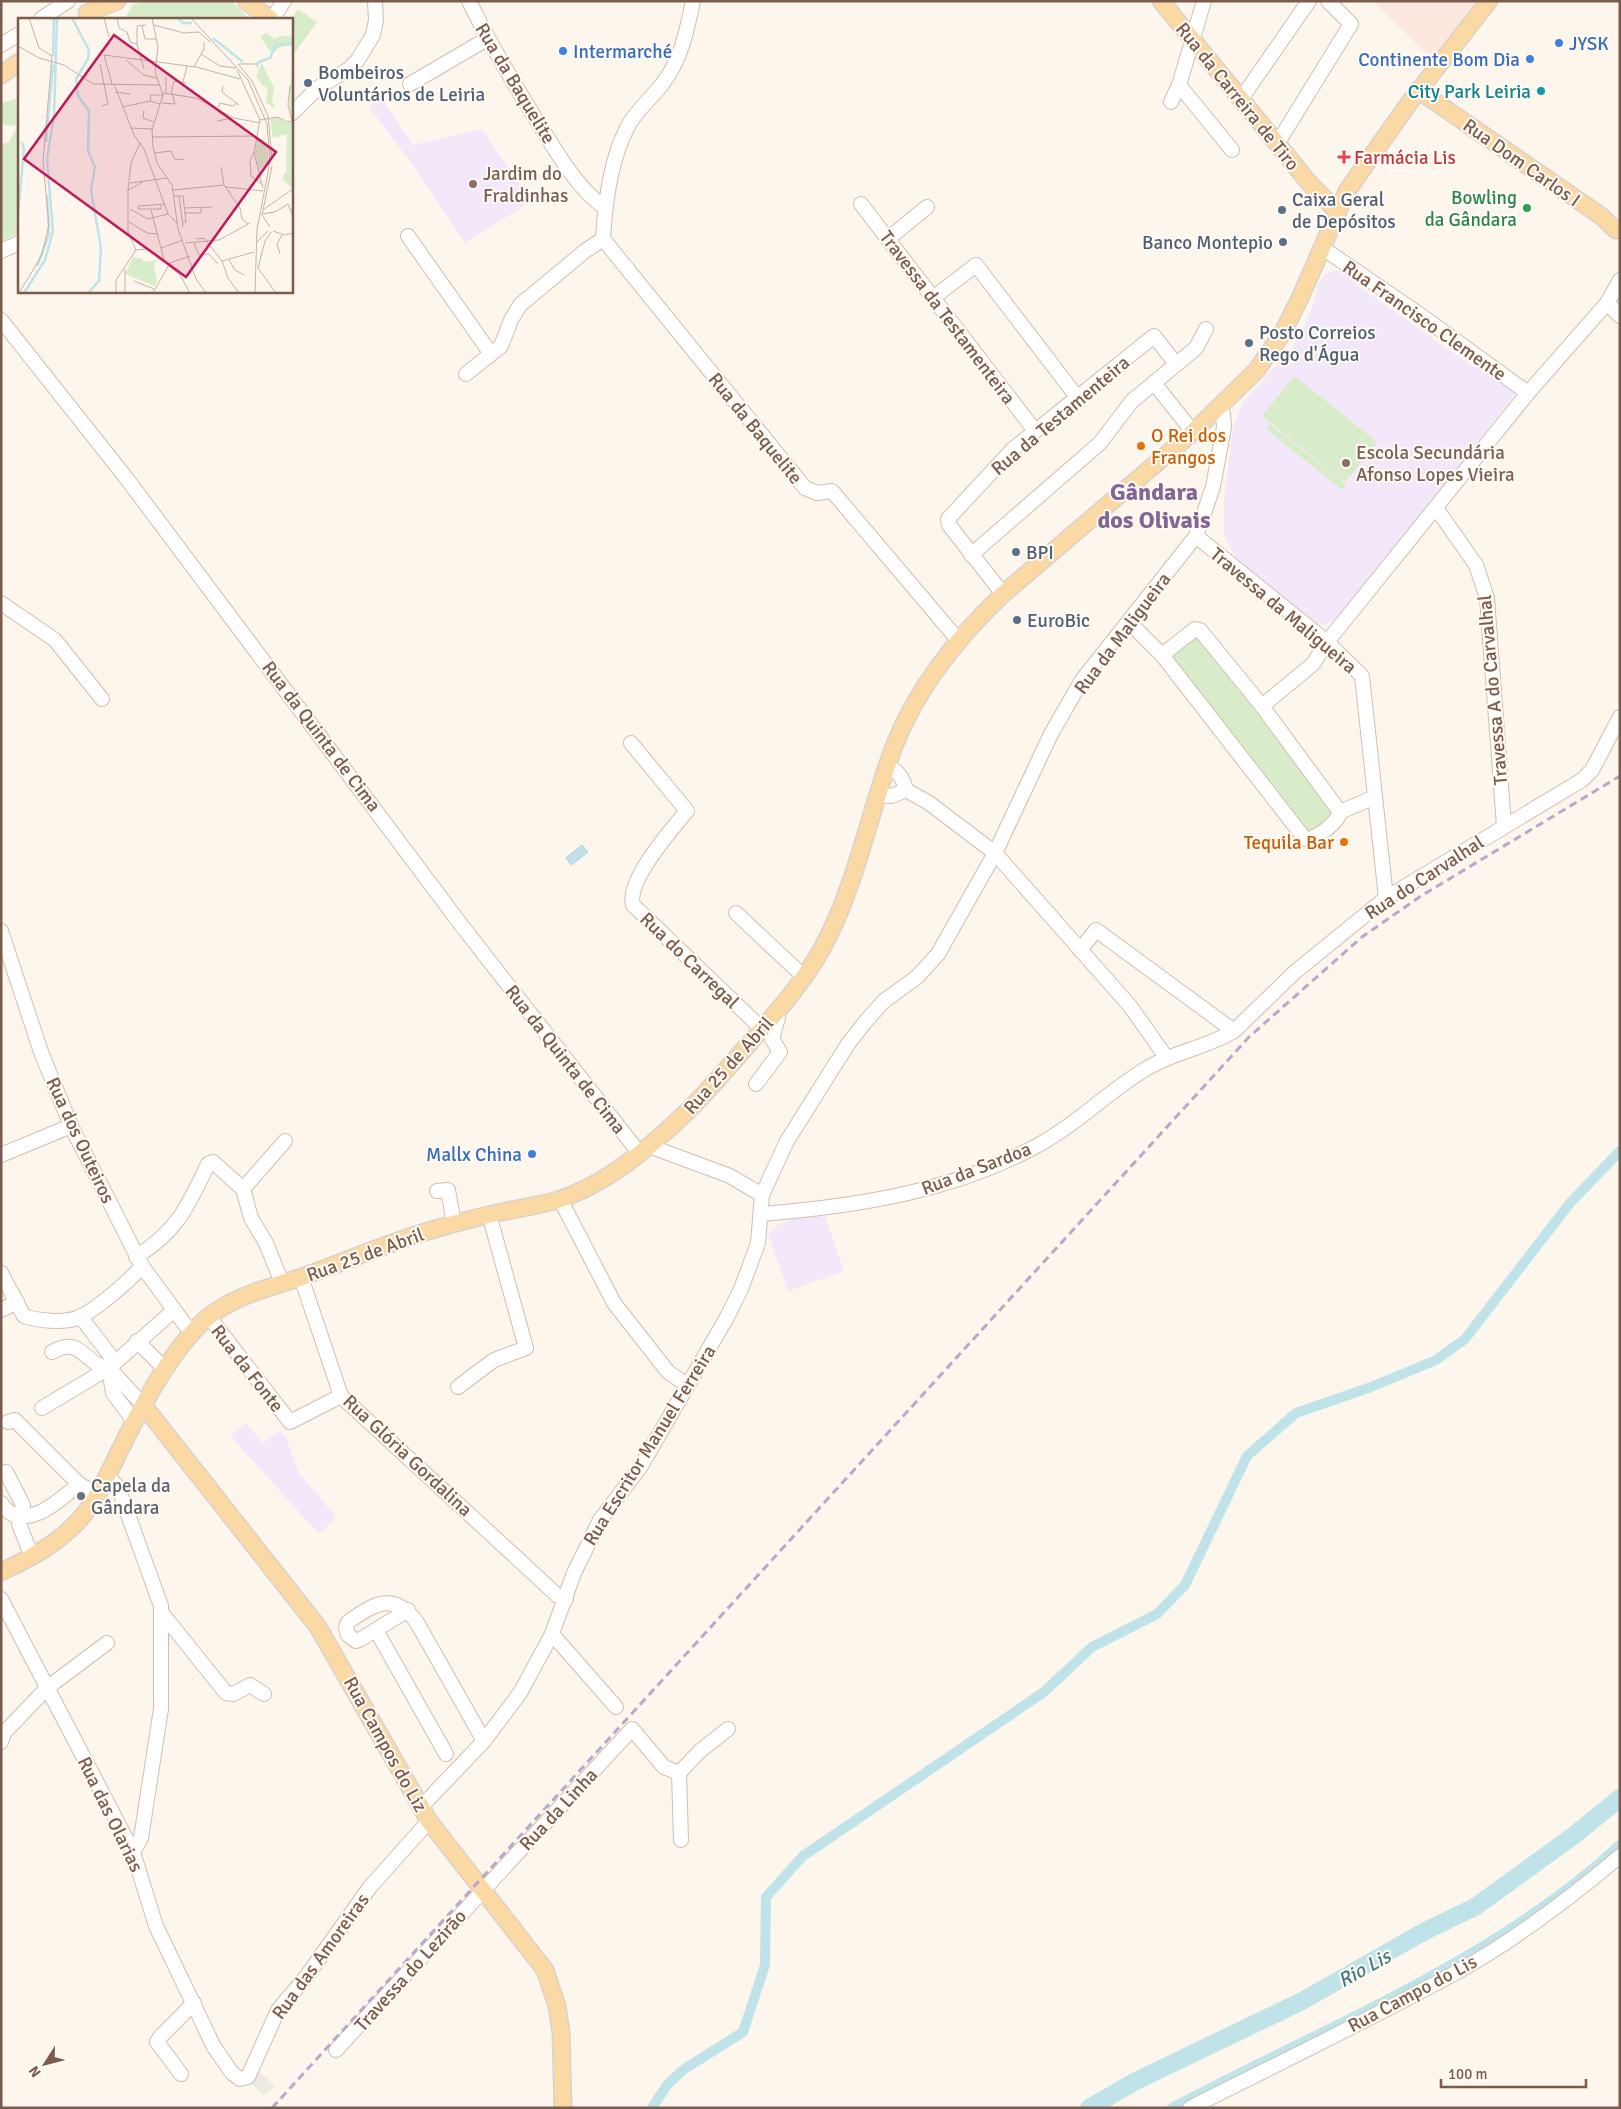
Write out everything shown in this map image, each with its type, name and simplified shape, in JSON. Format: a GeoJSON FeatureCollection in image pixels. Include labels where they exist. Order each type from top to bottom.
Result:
{"type":"FeatureCollection","features":[{"type":"Feature","properties":{"kind":"main road"},"geometry":{"type":"LineString","coordinates":[[83,16],[105,1]]}},
{"type":"Feature","properties":{"kind":"main road"},"geometry":{"type":"LineString","coordinates":[[83,16],[116,1]]}},
{"type":"Feature","properties":{"kind":"main road"},"geometry":{"type":"LineString","coordinates":[[246,1],[270,18]]}},
{"type":"Feature","properties":{"kind":"main road","name":"Rua da Carreira de Tiro"},"geometry":{"type":"LineString","coordinates":[[1160,1],[1310,184],[1337,211]]}},
{"type":"Feature","properties":{"kind":"main road","name":"Rua 25 de Abril"},"geometry":{"type":"LineString","coordinates":[[1,1572],[32,1556],[70,1529],[82,1517],[98,1495],[134,1422],[166,1370],[192,1334],[209,1317],[235,1300],[301,1277],[384,1244],[489,1214],[560,1199],[587,1187],[645,1150],[719,1079],[804,977],[832,931],[902,728],[920,695],[959,641],[1004,594],[1193,432],[1256,371],[1282,334],[1314,271],[1321,247],[1337,211],[1368,159],[1418,90],[1489,1]]}},
{"type":"Feature","properties":{"kind":"main road"},"geometry":{"type":"LineString","coordinates":[[1,75],[18,63]]}},
{"type":"Feature","properties":{"kind":"main road","name":"Rua Dom Carlos I"},"geometry":{"type":"LineString","coordinates":[[1418,90],[1619,230]]}},
{"type":"Feature","properties":{"kind":"main road","name":"Rua Campos do Liz"},"geometry":{"type":"LineString","coordinates":[[144,1406],[318,1627],[348,1675],[424,1814],[537,1958],[551,1985],[561,2032],[563,2108]]}},
{"type":"Feature","properties":{"kind":"street"},"geometry":{"type":"LineString","coordinates":[[42,18],[68,1]]}},
{"type":"Feature","properties":{"kind":"street"},"geometry":{"type":"LineString","coordinates":[[272,18],[284,1]]}},
{"type":"Feature","properties":{"kind":"street"},"geometry":{"type":"LineString","coordinates":[[292,113],[318,87],[349,69],[357,61],[372,35],[376,20],[375,1]]}},
{"type":"Feature","properties":{"kind":"street","name":"Rua da Baquelite"},"geometry":{"type":"LineString","coordinates":[[469,1],[487,39],[574,176],[594,200],[605,208]]}},
{"type":"Feature","properties":{"kind":"street"},"geometry":{"type":"LineString","coordinates":[[466,374],[501,346],[510,320],[520,306],[585,251],[603,240],[605,208],[610,178],[626,128],[670,74],[680,50],[693,1]]}},
{"type":"Feature","properties":{"kind":"street"},"geometry":{"type":"LineString","coordinates":[[1171,102],[1179,85],[1204,1]]}},
{"type":"Feature","properties":{"kind":"street"},"geometry":{"type":"LineString","coordinates":[[1241,100],[1309,1]]}},
{"type":"Feature","properties":{"kind":"street"},"geometry":{"type":"LineString","coordinates":[[1277,144],[1351,24],[1328,1]]}},
{"type":"Feature","properties":{"kind":"street"},"geometry":{"type":"LineString","coordinates":[[1,45],[18,35]]}},
{"type":"Feature","properties":{"kind":"street"},"geometry":{"type":"LineString","coordinates":[[410,84],[487,39]]}},
{"type":"Feature","properties":{"kind":"street"},"geometry":{"type":"LineString","coordinates":[[1179,85],[1232,150]]}},
{"type":"Feature","properties":{"kind":"street","name":"Travessa da Testamenteira"},"geometry":{"type":"LineString","coordinates":[[860,204],[889,238],[1035,431]]}},
{"type":"Feature","properties":{"kind":"street"},"geometry":{"type":"LineString","coordinates":[[889,238],[927,207]]}},
{"type":"Feature","properties":{"kind":"street"},"geometry":{"type":"LineString","coordinates":[[408,236],[491,354]]}},
{"type":"Feature","properties":{"kind":"street","name":"Rua da Baquelite"},"geometry":{"type":"LineString","coordinates":[[603,240],[805,488],[817,493],[832,490],[959,641]]}},
{"type":"Feature","properties":{"kind":"street"},"geometry":{"type":"LineString","coordinates":[[1,251],[18,243]]}},
{"type":"Feature","properties":{"kind":"street","name":"Rua Francisco Clemente"},"geometry":{"type":"LineString","coordinates":[[1321,247],[1419,314],[1528,393]]}},
{"type":"Feature","properties":{"kind":"street"},"geometry":{"type":"LineString","coordinates":[[934,297],[976,265],[1077,397]]}},
{"type":"Feature","properties":{"kind":"street"},"geometry":{"type":"LineString","coordinates":[[1262,706],[1313,664],[1327,642],[1528,393],[1607,303],[1620,280]]}},
{"type":"Feature","properties":{"kind":"street"},"geometry":{"type":"LineString","coordinates":[[1607,303],[1620,316]]}},
{"type":"Feature","properties":{"kind":"street","name":"Rua da Quinta de Cima"},"geometry":{"type":"LineString","coordinates":[[1,320],[127,479],[462,926],[645,1150]]}},
{"type":"Feature","properties":{"kind":"street"},"geometry":{"type":"LineString","coordinates":[[971,554],[1095,447],[1124,409],[1196,348],[1206,329]]}},
{"type":"Feature","properties":{"kind":"street","name":"Rua da Testamenteira"},"geometry":{"type":"LineString","coordinates":[[1004,594],[949,525],[948,519],[1013,449],[1154,336],[1176,364]]}},
{"type":"Feature","properties":{"kind":"street"},"geometry":{"type":"LineString","coordinates":[[1154,383],[1193,432]]}},
{"type":"Feature","properties":{"kind":"street","name":"Rua da Maligueira"},"geometry":{"type":"LineString","coordinates":[[762,1194],[787,1141],[848,1044],[884,1001],[917,977],[938,954],[995,853],[1051,734],[1078,688],[1196,536],[1213,487],[1224,427],[1223,414],[1219,408]]}},
{"type":"Feature","properties":{"kind":"street","name":"Travessa A do Carvalhal"},"geometry":{"type":"LineString","coordinates":[[1436,508],[1476,565],[1487,598],[1504,826]]}},
{"type":"Feature","properties":{"kind":"street","name":"Travessa da Maligueira"},"geometry":{"type":"LineString","coordinates":[[1196,536],[1327,642],[1362,676],[1386,898]]}},
{"type":"Feature","properties":{"kind":"street"},"geometry":{"type":"LineString","coordinates":[[1,603],[55,640],[102,699]]}},
{"type":"Feature","properties":{"kind":"street"},"geometry":{"type":"LineString","coordinates":[[1130,623],[1162,655],[1305,839],[1311,839],[1331,824],[1340,816],[1340,812]]}},
{"type":"Feature","properties":{"kind":"street"},"geometry":{"type":"LineString","coordinates":[[1162,655],[1198,629],[1262,706],[1340,812]]}},
{"type":"Feature","properties":{"kind":"street","name":"Rua do Carvalhal"},"geometry":{"type":"LineString","coordinates":[[1166,1057],[1222,1038],[1234,1031],[1295,972],[1386,898],[1582,780],[1592,770],[1620,717]]}},
{"type":"Feature","properties":{"kind":"street","name":"Rua do Carregal"},"geometry":{"type":"LineString","coordinates":[[630,743],[690,808],[664,837],[634,887],[631,897],[633,905],[762,1029]]}},
{"type":"Feature","properties":{"kind":"street"},"geometry":{"type":"LineString","coordinates":[[888,766],[899,774],[905,782],[906,790]]}},
{"type":"Feature","properties":{"kind":"street"},"geometry":{"type":"LineString","coordinates":[[906,790],[929,803],[995,853],[1130,1006],[1166,1057]]}},
{"type":"Feature","properties":{"kind":"street"},"geometry":{"type":"LineString","coordinates":[[878,795],[892,796],[906,790]]}},
{"type":"Feature","properties":{"kind":"street"},"geometry":{"type":"LineString","coordinates":[[1340,812],[1375,797]]}},
{"type":"Feature","properties":{"kind":"street"},"geometry":{"type":"LineString","coordinates":[[736,912],[804,977]]}},
{"type":"Feature","properties":{"kind":"street"},"geometry":{"type":"LineString","coordinates":[[1080,950],[1096,930],[1234,1031]]}},
{"type":"Feature","properties":{"kind":"street","name":"Rua dos Outeiros"},"geometry":{"type":"LineString","coordinates":[[1,932],[41,1052],[71,1126],[139,1262],[192,1334]]}},
{"type":"Feature","properties":{"kind":"street"},"geometry":{"type":"LineString","coordinates":[[756,1084],[780,1052],[772,1039],[778,1018],[775,1013]]}},
{"type":"Feature","properties":{"kind":"street","name":"Rua da Sardoa"},"geometry":{"type":"LineString","coordinates":[[762,1214],[826,1209],[891,1198],[985,1168],[1043,1142],[1080,1118],[1143,1070],[1166,1057]]}},
{"type":"Feature","properties":{"kind":"street"},"geometry":{"type":"LineString","coordinates":[[1,1155],[71,1126]]}},
{"type":"Feature","properties":{"kind":"street"},"geometry":{"type":"LineString","coordinates":[[243,1189],[285,1141]]}},
{"type":"Feature","properties":{"kind":"street"},"geometry":{"type":"LineString","coordinates":[[645,1150],[730,1176],[762,1194]]}},
{"type":"Feature","properties":{"kind":"street"},"geometry":{"type":"LineString","coordinates":[[1,1274],[24,1316],[38,1320],[80,1316],[134,1277],[139,1262],[175,1225],[193,1197],[208,1164],[213,1162],[243,1189],[251,1218],[266,1243],[282,1283]]}},
{"type":"Feature","properties":{"kind":"street"},"geometry":{"type":"LineString","coordinates":[[437,1191],[448,1190],[454,1224]]}},
{"type":"Feature","properties":{"kind":"street","name":"Rua Escritor Manuel Ferreira"},"geometry":{"type":"LineString","coordinates":[[424,1814],[484,1741],[520,1692],[552,1634],[574,1573],[600,1520],[641,1466],[742,1289],[758,1243],[762,1214],[762,1194]]}},
{"type":"Feature","properties":{"kind":"street"},"geometry":{"type":"LineString","coordinates":[[560,1199],[614,1303],[668,1372],[687,1385]]}},
{"type":"Feature","properties":{"kind":"street"},"geometry":{"type":"LineString","coordinates":[[458,1387],[494,1360],[526,1348],[489,1214]]}},
{"type":"Feature","properties":{"kind":"street","name":"Rua Glória Gordalina"},"geometry":{"type":"LineString","coordinates":[[301,1277],[341,1396],[558,1596],[566,1599]]}},
{"type":"Feature","properties":{"kind":"street"},"geometry":{"type":"LineString","coordinates":[[1,1310],[17,1302]]}},
{"type":"Feature","properties":{"kind":"street"},"geometry":{"type":"LineString","coordinates":[[42,1408],[112,1365],[137,1341],[174,1311]]}},
{"type":"Feature","properties":{"kind":"street"},"geometry":{"type":"LineString","coordinates":[[80,1316],[112,1365],[144,1406]]}},
{"type":"Feature","properties":{"kind":"street","name":"Rua da Fonte"},"geometry":{"type":"LineString","coordinates":[[209,1317],[290,1422],[341,1396]]}},
{"type":"Feature","properties":{"kind":"street"},"geometry":{"type":"LineString","coordinates":[[137,1341],[166,1370]]}},
{"type":"Feature","properties":{"kind":"street"},"geometry":{"type":"LineString","coordinates":[[52,1352],[65,1345],[73,1347],[101,1367],[112,1365]]}},
{"type":"Feature","properties":{"kind":"street"},"geometry":{"type":"LineString","coordinates":[[112,1365],[113,1393],[134,1422]]}},
{"type":"Feature","properties":{"kind":"street"},"geometry":{"type":"LineString","coordinates":[[8,1422],[15,1420],[79,1484],[98,1495]]}},
{"type":"Feature","properties":{"kind":"street"},"geometry":{"type":"LineString","coordinates":[[6,1472],[23,1505],[19,1524],[32,1556]]}},
{"type":"Feature","properties":{"kind":"street"},"geometry":{"type":"LineString","coordinates":[[107,1476],[118,1487],[161,1612],[161,1709],[141,1838],[133,1852]]}},
{"type":"Feature","properties":{"kind":"street"},"geometry":{"type":"LineString","coordinates":[[1,1503],[7,1512],[20,1516],[30,1516],[42,1511],[79,1484]]}},
{"type":"Feature","properties":{"kind":"street","name":"Rua das Olarias"},"geometry":{"type":"LineString","coordinates":[[1,1599],[133,1852],[156,1926],[208,2035]]}},
{"type":"Feature","properties":{"kind":"street"},"geometry":{"type":"LineString","coordinates":[[408,1610],[356,1640],[348,1635],[346,1627],[352,1620],[382,1603],[392,1603],[408,1610],[484,1741]]}},
{"type":"Feature","properties":{"kind":"street"},"geometry":{"type":"LineString","coordinates":[[161,1612],[226,1693],[233,1694],[250,1685],[264,1694]]}},
{"type":"Feature","properties":{"kind":"street"},"geometry":{"type":"LineString","coordinates":[[376,1630],[446,1754]]}},
{"type":"Feature","properties":{"kind":"street"},"geometry":{"type":"LineString","coordinates":[[552,1634],[616,1706]]}},
{"type":"Feature","properties":{"kind":"street"},"geometry":{"type":"LineString","coordinates":[[1,1742],[4,1733],[47,1688],[107,1642]]}},
{"type":"Feature","properties":{"kind":"street","name":"Rua da Linha"},"geometry":{"type":"LineString","coordinates":[[483,1890],[632,1729],[664,1767],[679,1773]]}},
{"type":"Feature","properties":{"kind":"street"},"geometry":{"type":"LineString","coordinates":[[681,1840],[679,1773],[700,1751],[728,1729]]}},
{"type":"Feature","properties":{"kind":"street","name":"Rua das Amoreiras"},"geometry":{"type":"LineString","coordinates":[[208,2035],[232,2073],[240,2079],[248,2077],[278,2010],[306,1977],[424,1814]]}},
{"type":"Feature","properties":{"kind":"street","name":"Rua Campo do Lis"},"geometry":{"type":"LineString","coordinates":[[1190,2108],[1456,1972],[1523,1930],[1581,1889],[1620,1856]]}},
{"type":"Feature","properties":{"kind":"street","name":"Travessa do Lezirão"},"geometry":{"type":"LineString","coordinates":[[336,2050],[483,1890]]}},
{"type":"Feature","properties":{"kind":"street"},"geometry":{"type":"LineString","coordinates":[[181,2074],[157,2042],[160,2036],[194,2003]]}},
{"type":"Feature","properties":{"kind":"shaded area"},"geometry":{"type":"Polygon","coordinates":[[[1373,1],[1478,1],[1432,59],[1373,1]]]}},
{"type":"Feature","properties":{"kind":"shaded area","name":"Jardim do Fraldinhas"},"geometry":{"type":"Polygon","coordinates":[[[381,97],[413,145],[481,129],[532,201],[465,243],[414,167],[369,107],[381,97]]]}},
{"type":"Feature","properties":{"kind":"shaded area","name":"Escola Secundária Afonso Lopes Vieira"},"geometry":{"type":"Polygon","coordinates":[[[1340,269],[1355,276],[1357,285],[1472,366],[1478,364],[1517,392],[1340,619],[1318,626],[1253,575],[1234,556],[1224,535],[1224,500],[1233,427],[1243,402],[1291,349],[1303,330],[1313,305],[1318,284],[1325,274],[1340,269]]]}},
{"type":"Feature","properties":{"kind":"shaded area"},"geometry":{"type":"Polygon","coordinates":[[[801,1216],[825,1216],[844,1271],[788,1291],[768,1234],[778,1225],[801,1216]]]}},
{"type":"Feature","properties":{"kind":"shaded area"},"geometry":{"type":"Polygon","coordinates":[[[246,1423],[263,1443],[280,1430],[286,1438],[299,1473],[336,1517],[319,1534],[230,1436],[246,1423]]]}},
{"type":"Feature","properties":{"kind":"shaded area"},"geometry":{"type":"Polygon","coordinates":[[[256,2069],[275,2086],[264,2095],[249,2082],[256,2069]]]}},
{"type":"Feature","properties":{"kind":"green space"},"geometry":{"type":"Polygon","coordinates":[[[146,1],[231,1],[244,13],[246,18],[126,18],[132,5],[146,1]]]}},
{"type":"Feature","properties":{"kind":"green space"},"geometry":{"type":"Polygon","coordinates":[[[298,9],[317,22],[292,57],[292,18],[298,9]]]}},
{"type":"Feature","properties":{"kind":"green space"},"geometry":{"type":"Polygon","coordinates":[[[18,98],[18,234],[1,242],[1,144],[9,142],[17,126],[1,125],[1,103],[18,98]]]}},
{"type":"Feature","properties":{"kind":"green space"},"geometry":{"type":"Polygon","coordinates":[[[1296,377],[1376,441],[1375,445],[1346,481],[1342,481],[1264,417],[1264,413],[1293,378],[1296,377]]]}},
{"type":"Feature","properties":{"kind":"green space"},"geometry":{"type":"Polygon","coordinates":[[[1270,424],[1346,485],[1342,490],[1266,429],[1270,424]]]}},
{"type":"Feature","properties":{"kind":"green space"},"geometry":{"type":"Polygon","coordinates":[[[1192,636],[1199,637],[1333,812],[1333,815],[1312,832],[1308,833],[1171,658],[1172,651],[1192,636]]]}},
{"type":"Feature","properties":{"kind":"water"},"geometry":{"type":"Polygon","coordinates":[[[582,845],[588,852],[571,865],[566,858],[582,845]]]}},
{"type":"Feature","properties":{"kind":"waterway"},"geometry":{"type":"LineString","coordinates":[[652,2108],[667,2085],[683,2070],[743,2032],[765,1965],[766,1897],[803,1856],[1044,1692],[1092,1647],[1157,1614],[1185,1585],[1247,1456],[1296,1413],[1371,1387],[1436,1360],[1465,1339],[1570,1203],[1620,1151]]}},
{"type":"Feature","properties":{"kind":"waterway","name":"Rio Lis"},"geometry":{"type":"LineString","coordinates":[[1089,2108],[1136,2081],[1304,2000],[1425,1931],[1475,1907],[1573,1836],[1620,1798]]}},
{"type":"Feature","properties":{"kind":"waterway"},"geometry":{"type":"LineString","coordinates":[[1172,2108],[1347,2020],[1462,1959],[1570,1887],[1620,1845]]}},
{"type":"Feature","properties":{"kind":"railway"},"geometry":{"type":"LineString","coordinates":[[272,2108],[1249,1037],[1362,937],[1421,896],[1620,776]]}},
{"type":"Feature","properties":{"kind":"place","name":"JYSK"},"geometry":{"type":"Point","coordinates":[1559,43]}},
{"type":"Feature","properties":{"kind":"place","name":"Intermarché"},"geometry":{"type":"Point","coordinates":[563,51]}},
{"type":"Feature","properties":{"kind":"place","name":"Continente Bom Dia"},"geometry":{"type":"Point","coordinates":[1530,59]}},
{"type":"Feature","properties":{"kind":"place","name":"Bombeiros Voluntários de Leiria"},"geometry":{"type":"Point","coordinates":[308,83]}},
{"type":"Feature","properties":{"kind":"place","name":"City Park Leiria"},"geometry":{"type":"Point","coordinates":[1541,91]}},
{"type":"Feature","properties":{"kind":"place","name":"Farmácia Lis"},"geometry":{"type":"Point","coordinates":[1344,157]}},
{"type":"Feature","properties":{"kind":"place","name":"Jardim do Fraldinhas"},"geometry":{"type":"Point","coordinates":[473,184]}},
{"type":"Feature","properties":{"kind":"place","name":"Bowling da Gândara"},"geometry":{"type":"Point","coordinates":[1527,208]}},
{"type":"Feature","properties":{"kind":"place","name":"Caixa Geral de Depósitos"},"geometry":{"type":"Point","coordinates":[1282,210]}},
{"type":"Feature","properties":{"kind":"place","name":"Banco Montepio"},"geometry":{"type":"Point","coordinates":[1283,242]}},
{"type":"Feature","properties":{"kind":"place","name":"Posto Correios Rego d'Água"},"geometry":{"type":"Point","coordinates":[1249,343]}},
{"type":"Feature","properties":{"kind":"place","name":"O Rei dos Frangos"},"geometry":{"type":"Point","coordinates":[1141,446]}},
{"type":"Feature","properties":{"kind":"place","name":"Escola Secundária Afonso Lopes Vieira"},"geometry":{"type":"Point","coordinates":[1346,463]}},
{"type":"Feature","properties":{"kind":"place","name":"BPI"},"geometry":{"type":"Point","coordinates":[1016,552]}},
{"type":"Feature","properties":{"kind":"place","name":"EuroBic"},"geometry":{"type":"Point","coordinates":[1017,620]}},
{"type":"Feature","properties":{"kind":"place","name":"Tequila Bar"},"geometry":{"type":"Point","coordinates":[1344,842]}},
{"type":"Feature","properties":{"kind":"place","name":"Mallx China"},"geometry":{"type":"Point","coordinates":[532,1154]}},
{"type":"Feature","properties":{"kind":"place","name":"Capela da Gândara"},"geometry":{"type":"Point","coordinates":[81,1496]}},
{"type":"Feature","properties":{"kind":"district","name":"Gândara dos Olivais"},"geometry":{"type":"Point","coordinates":[1154,506]}}]}
